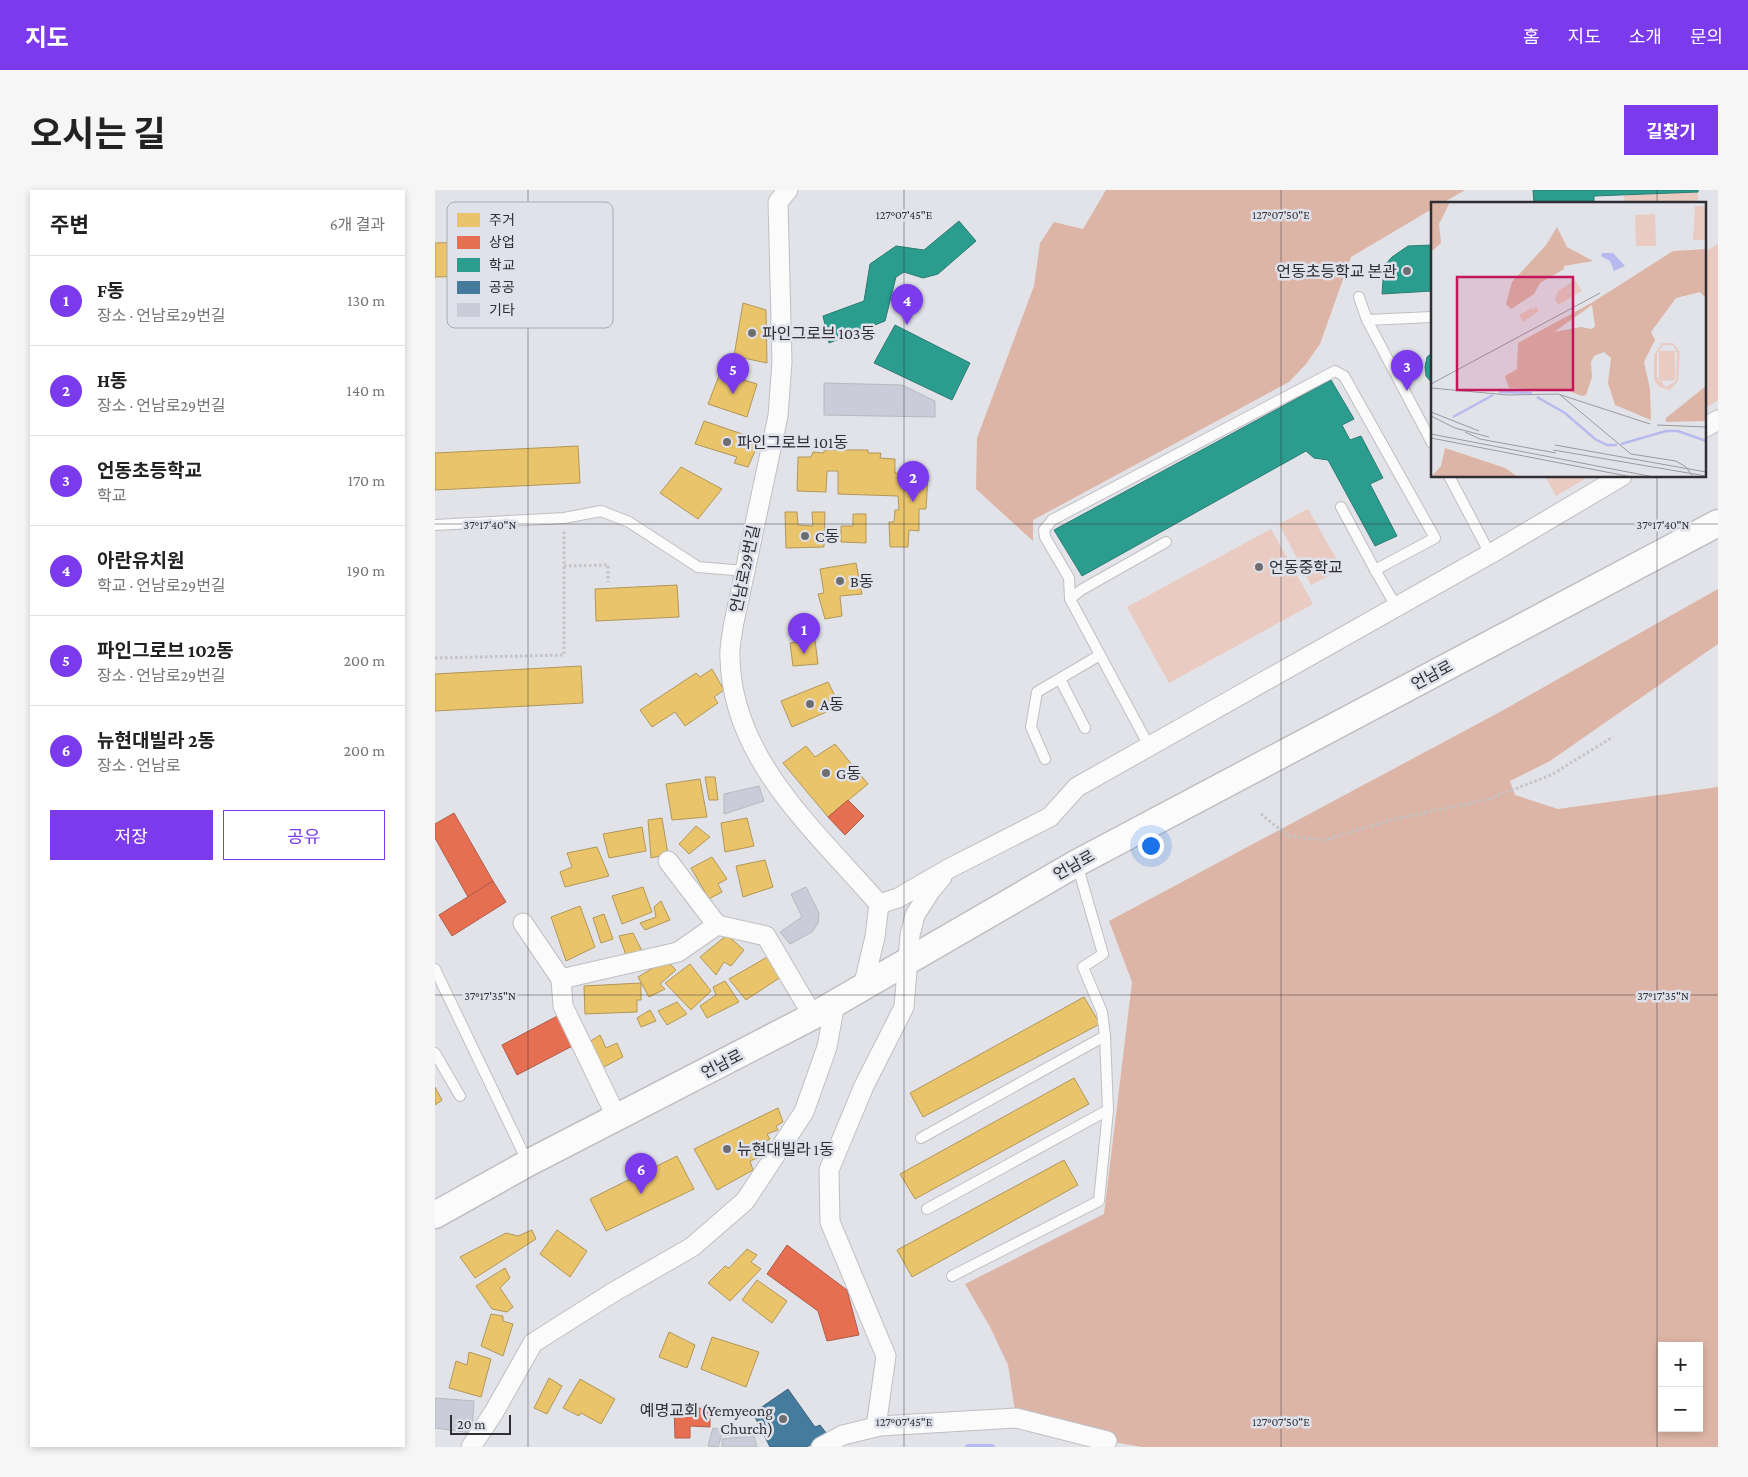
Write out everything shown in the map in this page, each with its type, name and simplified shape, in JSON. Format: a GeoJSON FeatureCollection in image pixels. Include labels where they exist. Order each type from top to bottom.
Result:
{"type":"FeatureCollection","features":[{"type":"Feature","properties":{"kind":"main road","name":"언남로"},"geometry":{"type":"LineString","coordinates":[[435,1214],[813,1016],[1077,863],[1718,523]]}},
{"type":"Feature","properties":{"kind":"street","name":"언남로29번길"},"geometry":{"type":"LineString","coordinates":[[778,194],[782,362],[780,399],[733,627],[730,657],[733,690],[751,744],[783,794],[879,904]]}},
{"type":"Feature","properties":{"kind":"street"},"geometry":{"type":"LineString","coordinates":[[1705,427],[1718,420]]}},
{"type":"Feature","properties":{"kind":"street"},"geometry":{"type":"LineString","coordinates":[[863,986],[875,937],[879,904],[898,898],[950,868],[1050,817],[1077,786],[1490,554],[1619,478]]}},
{"type":"Feature","properties":{"kind":"street"},"geometry":{"type":"LineString","coordinates":[[668,861],[717,925],[766,936],[813,1016]]}},
{"type":"Feature","properties":{"kind":"street"},"geometry":{"type":"LineString","coordinates":[[876,1427],[886,1356],[830,1222],[829,1170],[864,1086],[904,1007],[910,935],[915,915],[931,890],[950,868]]}},
{"type":"Feature","properties":{"kind":"street"},"geometry":{"type":"LineString","coordinates":[[523,923],[561,979],[563,1006],[617,1118]]}},
{"type":"Feature","properties":{"kind":"street"},"geometry":{"type":"LineString","coordinates":[[561,979],[678,952],[717,925]]}},
{"type":"Feature","properties":{"kind":"street"},"geometry":{"type":"LineString","coordinates":[[471,1447],[495,1412],[533,1343],[612,1293],[693,1247],[745,1202],[804,1112],[827,1047],[835,1004]]}},
{"type":"Feature","properties":{"kind":"street"},"geometry":{"type":"LineString","coordinates":[[821,1447],[843,1435],[876,1427],[1016,1418],[1107,1442]]}},
{"type":"Feature","properties":{"kind":"lane"},"geometry":{"type":"LineString","coordinates":[[1359,297],[1367,320],[1431,441]]}},
{"type":"Feature","properties":{"kind":"lane"},"geometry":{"type":"LineString","coordinates":[[1367,320],[1431,316]]}},
{"type":"Feature","properties":{"kind":"lane"},"geometry":{"type":"LineString","coordinates":[[1149,746],[1070,599],[1069,578],[1045,537],[1044,530],[1052,520],[1335,371],[1344,376],[1435,538],[1375,570]]}},
{"type":"Feature","properties":{"kind":"lane"},"geometry":{"type":"LineString","coordinates":[[1450,478],[1490,554]]}},
{"type":"Feature","properties":{"kind":"lane"},"geometry":{"type":"LineString","coordinates":[[1341,507],[1396,606]]}},
{"type":"Feature","properties":{"kind":"lane"},"geometry":{"type":"LineString","coordinates":[[435,525],[563,518],[601,511],[629,522],[698,567],[745,571]]}},
{"type":"Feature","properties":{"kind":"lane"},"geometry":{"type":"LineString","coordinates":[[1070,599],[1081,590],[1166,542]]}},
{"type":"Feature","properties":{"kind":"lane"},"geometry":{"type":"LineString","coordinates":[[1045,759],[1031,727],[1037,692],[1100,655]]}},
{"type":"Feature","properties":{"kind":"lane"},"geometry":{"type":"LineString","coordinates":[[1060,679],[1085,728]]}},
{"type":"Feature","properties":{"kind":"lane"},"geometry":{"type":"LineString","coordinates":[[953,1276],[1099,1201],[1108,1110],[1105,1036],[1102,1012],[1083,967],[1103,954],[1077,863]]}},
{"type":"Feature","properties":{"kind":"lane"},"geometry":{"type":"LineString","coordinates":[[435,969],[528,1164]]}},
{"type":"Feature","properties":{"kind":"lane"},"geometry":{"type":"LineString","coordinates":[[921,1138],[1105,1036]]}},
{"type":"Feature","properties":{"kind":"lane"},"geometry":{"type":"LineString","coordinates":[[435,1054],[460,1096]]}},
{"type":"Feature","properties":{"kind":"lane"},"geometry":{"type":"LineString","coordinates":[[927,1209],[1108,1110]]}},
{"type":"Feature","properties":{"kind":"path"},"geometry":{"type":"LineString","coordinates":[[435,658],[563,655],[563,518]]}},
{"type":"Feature","properties":{"kind":"path"},"geometry":{"type":"LineString","coordinates":[[563,566],[608,566],[608,582]]}},
{"type":"Feature","properties":{"kind":"path"},"geometry":{"type":"LineString","coordinates":[[1261,814],[1288,836],[1324,840],[1391,820],[1489,799],[1551,775],[1613,737]]}},
{"type":"Feature","properties":{"kind":"shaded area"},"geometry":{"type":"Polygon","coordinates":[[[1106,190],[1465,190],[1444,202],[1431,202],[1431,210],[1351,257],[1320,344],[1306,364],[1289,382],[1033,520],[1033,541],[976,489],[977,438],[1034,286],[1040,243],[1054,222],[1083,229],[1106,190]]]}},
{"type":"Feature","properties":{"kind":"shaded area"},"geometry":{"type":"Polygon","coordinates":[[[1698,192],[1698,202],[1625,202],[1624,195],[1698,192]]]}},
{"type":"Feature","properties":{"kind":"shaded area"},"geometry":{"type":"Polygon","coordinates":[[[1718,244],[1718,400],[1705,408],[1705,251],[1718,244]]]}},
{"type":"Feature","properties":{"kind":"shaded area"},"geometry":{"type":"Polygon","coordinates":[[[1546,478],[1587,478],[1556,496],[1546,478]]]}},
{"type":"Feature","properties":{"kind":"shaded area"},"geometry":{"type":"Polygon","coordinates":[[[1308,509],[1342,569],[1311,585],[1279,524],[1308,509]]]}},
{"type":"Feature","properties":{"kind":"shaded area"},"geometry":{"type":"Polygon","coordinates":[[[1271,529],[1313,604],[1169,683],[1127,607],[1271,529]]]}},
{"type":"Feature","properties":{"kind":"shaded area"},"geometry":{"type":"Polygon","coordinates":[[[1718,589],[1718,644],[1550,761],[1510,781],[1515,795],[1558,809],[1718,787],[1718,1447],[1142,1447],[1107,1441],[1016,1418],[1008,1365],[990,1327],[965,1284],[1104,1214],[1132,982],[1109,921],[1498,713],[1718,589]]]}},
{"type":"Feature","properties":{"kind":"building: 주거"},"geometry":{"type":"Polygon","coordinates":[[[435,243],[447,243],[447,277],[435,277],[435,243]]]}},
{"type":"Feature","properties":{"kind":"building: 주거","name":"파인그로브 103동"},"geometry":{"type":"Polygon","coordinates":[[[743,303],[766,310],[767,363],[734,356],[743,303]]]}},
{"type":"Feature","properties":{"kind":"building: 주거"},"geometry":{"type":"Polygon","coordinates":[[[720,373],[757,384],[747,417],[708,404],[720,373]]]}},
{"type":"Feature","properties":{"kind":"building: 주거","name":"파인그로브 101동"},"geometry":{"type":"Polygon","coordinates":[[[704,421],[760,440],[748,467],[734,463],[737,457],[695,444],[704,421]]]}},
{"type":"Feature","properties":{"kind":"building: 주거"},"geometry":{"type":"Polygon","coordinates":[[[578,446],[580,483],[435,490],[435,453],[578,446]]]}},
{"type":"Feature","properties":{"kind":"building: 주거"},"geometry":{"type":"Polygon","coordinates":[[[824,450],[868,450],[868,453],[881,453],[880,458],[895,459],[895,473],[928,476],[926,509],[919,509],[919,531],[909,530],[908,547],[890,547],[889,522],[894,522],[895,510],[899,510],[898,496],[838,494],[838,471],[827,471],[826,492],[797,491],[798,457],[811,457],[813,452],[824,453],[824,450]]]}},
{"type":"Feature","properties":{"kind":"building: 주거"},"geometry":{"type":"Polygon","coordinates":[[[681,467],[722,489],[698,519],[660,493],[681,467]]]}},
{"type":"Feature","properties":{"kind":"building: 주거","name":"C동"},"geometry":{"type":"Polygon","coordinates":[[[785,512],[797,512],[798,525],[813,526],[812,512],[825,512],[824,547],[786,548],[785,512]]]}},
{"type":"Feature","properties":{"kind":"building: 주거"},"geometry":{"type":"Polygon","coordinates":[[[853,514],[866,514],[866,543],[841,542],[841,526],[853,526],[853,514]]]}},
{"type":"Feature","properties":{"kind":"building: 주거","name":"B동"},"geometry":{"type":"Polygon","coordinates":[[[856,563],[862,594],[840,596],[842,616],[825,619],[818,594],[824,593],[820,569],[856,563]]]}},
{"type":"Feature","properties":{"kind":"building: 주거"},"geometry":{"type":"Polygon","coordinates":[[[677,585],[679,617],[596,621],[595,589],[677,585]]]}},
{"type":"Feature","properties":{"kind":"building: 주거"},"geometry":{"type":"Polygon","coordinates":[[[815,640],[818,664],[793,666],[790,643],[815,640]]]}},
{"type":"Feature","properties":{"kind":"building: 주거"},"geometry":{"type":"Polygon","coordinates":[[[581,666],[583,703],[435,711],[435,674],[581,666]]]}},
{"type":"Feature","properties":{"kind":"building: 주거"},"geometry":{"type":"Polygon","coordinates":[[[712,669],[724,690],[714,697],[718,703],[685,726],[675,712],[652,727],[640,710],[696,673],[700,677],[712,669]]]}},
{"type":"Feature","properties":{"kind":"building: 주거","name":"A동"},"geometry":{"type":"Polygon","coordinates":[[[828,682],[840,706],[792,727],[781,701],[828,682]]]}},
{"type":"Feature","properties":{"kind":"building: 주거","name":"G동"},"geometry":{"type":"Polygon","coordinates":[[[835,744],[868,784],[828,817],[783,763],[806,746],[815,757],[835,744]]]}},
{"type":"Feature","properties":{"kind":"building: 주거"},"geometry":{"type":"Polygon","coordinates":[[[705,777],[715,777],[718,800],[709,800],[705,777]]]}},
{"type":"Feature","properties":{"kind":"building: 주거"},"geometry":{"type":"Polygon","coordinates":[[[700,779],[707,817],[672,820],[666,784],[700,779]]]}},
{"type":"Feature","properties":{"kind":"building: 주거"},"geometry":{"type":"Polygon","coordinates":[[[662,818],[668,854],[651,858],[648,820],[662,818]]]}},
{"type":"Feature","properties":{"kind":"building: 주거"},"geometry":{"type":"Polygon","coordinates":[[[747,818],[754,846],[725,852],[721,823],[747,818]]]}},
{"type":"Feature","properties":{"kind":"building: 주거"},"geometry":{"type":"Polygon","coordinates":[[[696,826],[710,837],[689,854],[679,844],[696,826]]]}},
{"type":"Feature","properties":{"kind":"building: 주거"},"geometry":{"type":"Polygon","coordinates":[[[642,827],[646,851],[609,858],[603,834],[642,827]]]}},
{"type":"Feature","properties":{"kind":"building: 주거"},"geometry":{"type":"Polygon","coordinates":[[[597,847],[609,876],[565,887],[560,872],[572,867],[567,853],[597,847]]]}},
{"type":"Feature","properties":{"kind":"building: 주거"},"geometry":{"type":"Polygon","coordinates":[[[712,857],[727,879],[718,884],[722,892],[709,899],[691,868],[712,857]]]}},
{"type":"Feature","properties":{"kind":"building: 주거"},"geometry":{"type":"Polygon","coordinates":[[[765,860],[773,887],[743,897],[736,866],[765,860]]]}},
{"type":"Feature","properties":{"kind":"building: 주거"},"geometry":{"type":"Polygon","coordinates":[[[643,887],[652,912],[622,924],[612,896],[643,887]]]}},
{"type":"Feature","properties":{"kind":"building: 주거"},"geometry":{"type":"Polygon","coordinates":[[[661,901],[670,920],[645,930],[640,923],[656,917],[654,907],[661,901]]]}},
{"type":"Feature","properties":{"kind":"building: 주거"},"geometry":{"type":"Polygon","coordinates":[[[580,906],[595,947],[566,961],[551,917],[580,906]]]}},
{"type":"Feature","properties":{"kind":"building: 주거"},"geometry":{"type":"Polygon","coordinates":[[[604,914],[613,939],[601,943],[593,918],[604,914]]]}},
{"type":"Feature","properties":{"kind":"building: 주거"},"geometry":{"type":"Polygon","coordinates":[[[633,933],[642,951],[626,955],[619,936],[633,933]]]}},
{"type":"Feature","properties":{"kind":"building: 주거"},"geometry":{"type":"Polygon","coordinates":[[[727,935],[744,950],[731,966],[724,962],[716,975],[700,957],[727,935]]]}},
{"type":"Feature","properties":{"kind":"building: 주거"},"geometry":{"type":"Polygon","coordinates":[[[769,956],[784,975],[746,1000],[729,979],[769,956]]]}},
{"type":"Feature","properties":{"kind":"building: 주거"},"geometry":{"type":"Polygon","coordinates":[[[666,960],[676,970],[660,984],[665,989],[649,997],[638,977],[666,960]]]}},
{"type":"Feature","properties":{"kind":"building: 주거"},"geometry":{"type":"Polygon","coordinates":[[[690,964],[711,991],[691,1010],[665,983],[690,964]]]}},
{"type":"Feature","properties":{"kind":"building: 주거"},"geometry":{"type":"Polygon","coordinates":[[[725,981],[739,1002],[707,1018],[700,1006],[716,995],[713,987],[725,981]]]}},
{"type":"Feature","properties":{"kind":"building: 주거"},"geometry":{"type":"Polygon","coordinates":[[[641,983],[641,1000],[637,1000],[637,1012],[585,1014],[584,986],[641,983]]]}},
{"type":"Feature","properties":{"kind":"building: 주거"},"geometry":{"type":"Polygon","coordinates":[[[1084,997],[1100,1024],[923,1117],[910,1093],[1084,997]]]}},
{"type":"Feature","properties":{"kind":"building: 주거"},"geometry":{"type":"Polygon","coordinates":[[[677,1002],[687,1014],[667,1025],[658,1011],[677,1002]]]}},
{"type":"Feature","properties":{"kind":"building: 주거"},"geometry":{"type":"Polygon","coordinates":[[[650,1010],[656,1021],[641,1027],[637,1018],[650,1010]]]}},
{"type":"Feature","properties":{"kind":"building: 주거"},"geometry":{"type":"Polygon","coordinates":[[[600,1035],[606,1048],[617,1043],[623,1057],[600,1069],[586,1044],[600,1035]]]}},
{"type":"Feature","properties":{"kind":"building: 주거"},"geometry":{"type":"Polygon","coordinates":[[[1074,1078],[1089,1104],[915,1199],[900,1174],[1074,1078]]]}},
{"type":"Feature","properties":{"kind":"building: 주거"},"geometry":{"type":"Polygon","coordinates":[[[435,1087],[442,1100],[435,1105],[435,1087]]]}},
{"type":"Feature","properties":{"kind":"building: 주거","name":"뉴현대빌라 1동"},"geometry":{"type":"Polygon","coordinates":[[[778,1108],[783,1122],[776,1126],[778,1130],[767,1134],[770,1139],[764,1143],[766,1147],[758,1150],[760,1157],[750,1161],[753,1170],[717,1190],[694,1149],[778,1108]]]}},
{"type":"Feature","properties":{"kind":"building: 주거"},"geometry":{"type":"Polygon","coordinates":[[[677,1156],[694,1189],[606,1231],[590,1199],[677,1156]]]}},
{"type":"Feature","properties":{"kind":"building: 주거"},"geometry":{"type":"Polygon","coordinates":[[[1064,1160],[1078,1185],[912,1277],[897,1250],[1064,1160]]]}},
{"type":"Feature","properties":{"kind":"building: 주거"},"geometry":{"type":"Polygon","coordinates":[[[532,1230],[536,1239],[475,1278],[460,1257],[506,1233],[518,1236],[532,1230]]]}},
{"type":"Feature","properties":{"kind":"building: 주거"},"geometry":{"type":"Polygon","coordinates":[[[557,1230],[587,1251],[570,1277],[540,1254],[557,1230]]]}},
{"type":"Feature","properties":{"kind":"building: 주거"},"geometry":{"type":"Polygon","coordinates":[[[747,1249],[757,1255],[751,1262],[761,1269],[730,1301],[708,1283],[725,1266],[729,1268],[747,1249]]]}},
{"type":"Feature","properties":{"kind":"building: 주거"},"geometry":{"type":"Polygon","coordinates":[[[505,1268],[510,1278],[500,1288],[513,1307],[507,1312],[492,1309],[476,1286],[505,1268]]]}},
{"type":"Feature","properties":{"kind":"building: 주거"},"geometry":{"type":"Polygon","coordinates":[[[757,1280],[787,1301],[772,1323],[742,1300],[757,1280]]]}},
{"type":"Feature","properties":{"kind":"building: 주거"},"geometry":{"type":"Polygon","coordinates":[[[491,1314],[503,1316],[503,1321],[513,1324],[503,1356],[481,1346],[491,1314]]]}},
{"type":"Feature","properties":{"kind":"building: 주거"},"geometry":{"type":"Polygon","coordinates":[[[669,1332],[695,1345],[687,1368],[659,1357],[669,1332]]]}},
{"type":"Feature","properties":{"kind":"building: 주거"},"geometry":{"type":"Polygon","coordinates":[[[712,1337],[759,1352],[746,1387],[701,1369],[712,1337]]]}},
{"type":"Feature","properties":{"kind":"building: 주거"},"geometry":{"type":"Polygon","coordinates":[[[469,1352],[491,1359],[481,1397],[449,1388],[456,1361],[467,1365],[469,1352]]]}},
{"type":"Feature","properties":{"kind":"building: 주거"},"geometry":{"type":"Polygon","coordinates":[[[549,1378],[562,1386],[547,1414],[534,1408],[549,1378]]]}},
{"type":"Feature","properties":{"kind":"building: 주거"},"geometry":{"type":"Polygon","coordinates":[[[580,1379],[615,1399],[601,1424],[581,1413],[579,1416],[563,1408],[580,1379]]]}},
{"type":"Feature","properties":{"kind":"building: 상업"},"geometry":{"type":"Polygon","coordinates":[[[848,800],[864,816],[845,835],[828,817],[848,800]]]}},
{"type":"Feature","properties":{"kind":"building: 상업"},"geometry":{"type":"Polygon","coordinates":[[[454,813],[493,881],[468,897],[435,838],[435,824],[454,813]]]}},
{"type":"Feature","properties":{"kind":"building: 상업"},"geometry":{"type":"Polygon","coordinates":[[[493,881],[506,902],[452,936],[439,915],[493,881]]]}},
{"type":"Feature","properties":{"kind":"building: 상업"},"geometry":{"type":"Polygon","coordinates":[[[565,1012],[580,1042],[517,1075],[502,1045],[565,1012]]]}},
{"type":"Feature","properties":{"kind":"building: 상업"},"geometry":{"type":"Polygon","coordinates":[[[787,1245],[847,1290],[859,1335],[827,1341],[818,1311],[767,1274],[787,1245]]]}},
{"type":"Feature","properties":{"kind":"building: 상업"},"geometry":{"type":"Polygon","coordinates":[[[674,1406],[710,1409],[710,1427],[690,1426],[690,1438],[675,1438],[674,1406]]]}},
{"type":"Feature","properties":{"kind":"building: 학교"},"geometry":{"type":"Polygon","coordinates":[[[1533,190],[1698,190],[1698,192],[1594,196],[1594,202],[1534,202],[1533,190]]]}},
{"type":"Feature","properties":{"kind":"building: 학교"},"geometry":{"type":"Polygon","coordinates":[[[959,221],[976,241],[938,274],[923,278],[904,272],[896,277],[885,321],[829,343],[823,316],[864,301],[870,264],[896,246],[924,250],[959,221]]]}},
{"type":"Feature","properties":{"kind":"building: 학교","name":"언동초등학교 본관"},"geometry":{"type":"Polygon","coordinates":[[[1431,245],[1431,291],[1382,294],[1384,266],[1392,257],[1408,246],[1431,245]]]}},
{"type":"Feature","properties":{"kind":"building: 학교"},"geometry":{"type":"Polygon","coordinates":[[[895,325],[970,363],[952,400],[874,363],[895,325]]]}},
{"type":"Feature","properties":{"kind":"building: 학교"},"geometry":{"type":"Polygon","coordinates":[[[1431,354],[1431,382],[1426,376],[1427,357],[1431,354]]]}},
{"type":"Feature","properties":{"kind":"building: 학교"},"geometry":{"type":"Polygon","coordinates":[[[1331,380],[1354,419],[1342,425],[1350,440],[1361,436],[1383,478],[1370,484],[1397,536],[1375,546],[1328,460],[1314,458],[1306,451],[1082,576],[1054,530],[1331,380]]]}},
{"type":"Feature","properties":{"kind":"building: 공공","name":"예명교회 (Yemyeong Church)"},"geometry":{"type":"Polygon","coordinates":[[[788,1389],[815,1427],[820,1425],[827,1434],[807,1447],[770,1447],[753,1413],[788,1389]]]}},
{"type":"Feature","properties":{"kind":"building: 기타"},"geometry":{"type":"Polygon","coordinates":[[[824,383],[902,385],[935,401],[935,417],[824,415],[824,383]]]}},
{"type":"Feature","properties":{"kind":"building: 기타"},"geometry":{"type":"Polygon","coordinates":[[[759,786],[764,801],[724,814],[724,794],[759,786]]]}},
{"type":"Feature","properties":{"kind":"building: 기타"},"geometry":{"type":"Polygon","coordinates":[[[806,887],[819,913],[818,923],[812,932],[790,944],[780,932],[802,917],[791,894],[806,887]]]}},
{"type":"Feature","properties":{"kind":"building: 기타"},"geometry":{"type":"Polygon","coordinates":[[[435,1398],[474,1401],[472,1433],[435,1428],[435,1398]]]}},
{"type":"Feature","properties":{"kind":"building: 기타"},"geometry":{"type":"Polygon","coordinates":[[[713,1428],[723,1430],[718,1447],[708,1446],[713,1428]]]}},
{"type":"Feature","properties":{"kind":"building: 기타"},"geometry":{"type":"Polygon","coordinates":[[[754,1436],[757,1447],[722,1447],[722,1439],[754,1436]]]}},
{"type":"Feature","properties":{"kind":"waterway"},"geometry":{"type":"LineString","coordinates":[[968,1447],[992,1447]]}},
{"type":"Feature","properties":{"kind":"place","name":"언동초등학교 본관"},"geometry":{"type":"Point","coordinates":[1407,271]}},
{"type":"Feature","properties":{"kind":"place","name":"아란유치원"},"geometry":{"type":"Point","coordinates":[907,325]}},
{"type":"Feature","properties":{"kind":"place","name":"파인그로브 103동"},"geometry":{"type":"Point","coordinates":[752,333]}},
{"type":"Feature","properties":{"kind":"place","name":"언동초등학교"},"geometry":{"type":"Point","coordinates":[1407,391]}},
{"type":"Feature","properties":{"kind":"place","name":"파인그로브 102동"},"geometry":{"type":"Point","coordinates":[733,394]}},
{"type":"Feature","properties":{"kind":"place","name":"파인그로브 101동"},"geometry":{"type":"Point","coordinates":[727,442]}},
{"type":"Feature","properties":{"kind":"place","name":"H동"},"geometry":{"type":"Point","coordinates":[913,502]}},
{"type":"Feature","properties":{"kind":"place","name":"C동"},"geometry":{"type":"Point","coordinates":[805,536]}},
{"type":"Feature","properties":{"kind":"place","name":"언동중학교"},"geometry":{"type":"Point","coordinates":[1259,567]}},
{"type":"Feature","properties":{"kind":"place","name":"B동"},"geometry":{"type":"Point","coordinates":[840,581]}},
{"type":"Feature","properties":{"kind":"place","name":"F동"},"geometry":{"type":"Point","coordinates":[804,654]}},
{"type":"Feature","properties":{"kind":"place","name":"A동"},"geometry":{"type":"Point","coordinates":[810,704]}},
{"type":"Feature","properties":{"kind":"place","name":"G동"},"geometry":{"type":"Point","coordinates":[826,773]}},
{"type":"Feature","properties":{"kind":"place","name":"뉴현대빌라 1동"},"geometry":{"type":"Point","coordinates":[727,1149]}},
{"type":"Feature","properties":{"kind":"place","name":"뉴현대빌라 2동"},"geometry":{"type":"Point","coordinates":[641,1194]}},
{"type":"Feature","properties":{"kind":"place","name":"예명교회 (Yemyeong Church)"},"geometry":{"type":"Point","coordinates":[783,1419]}}]}
